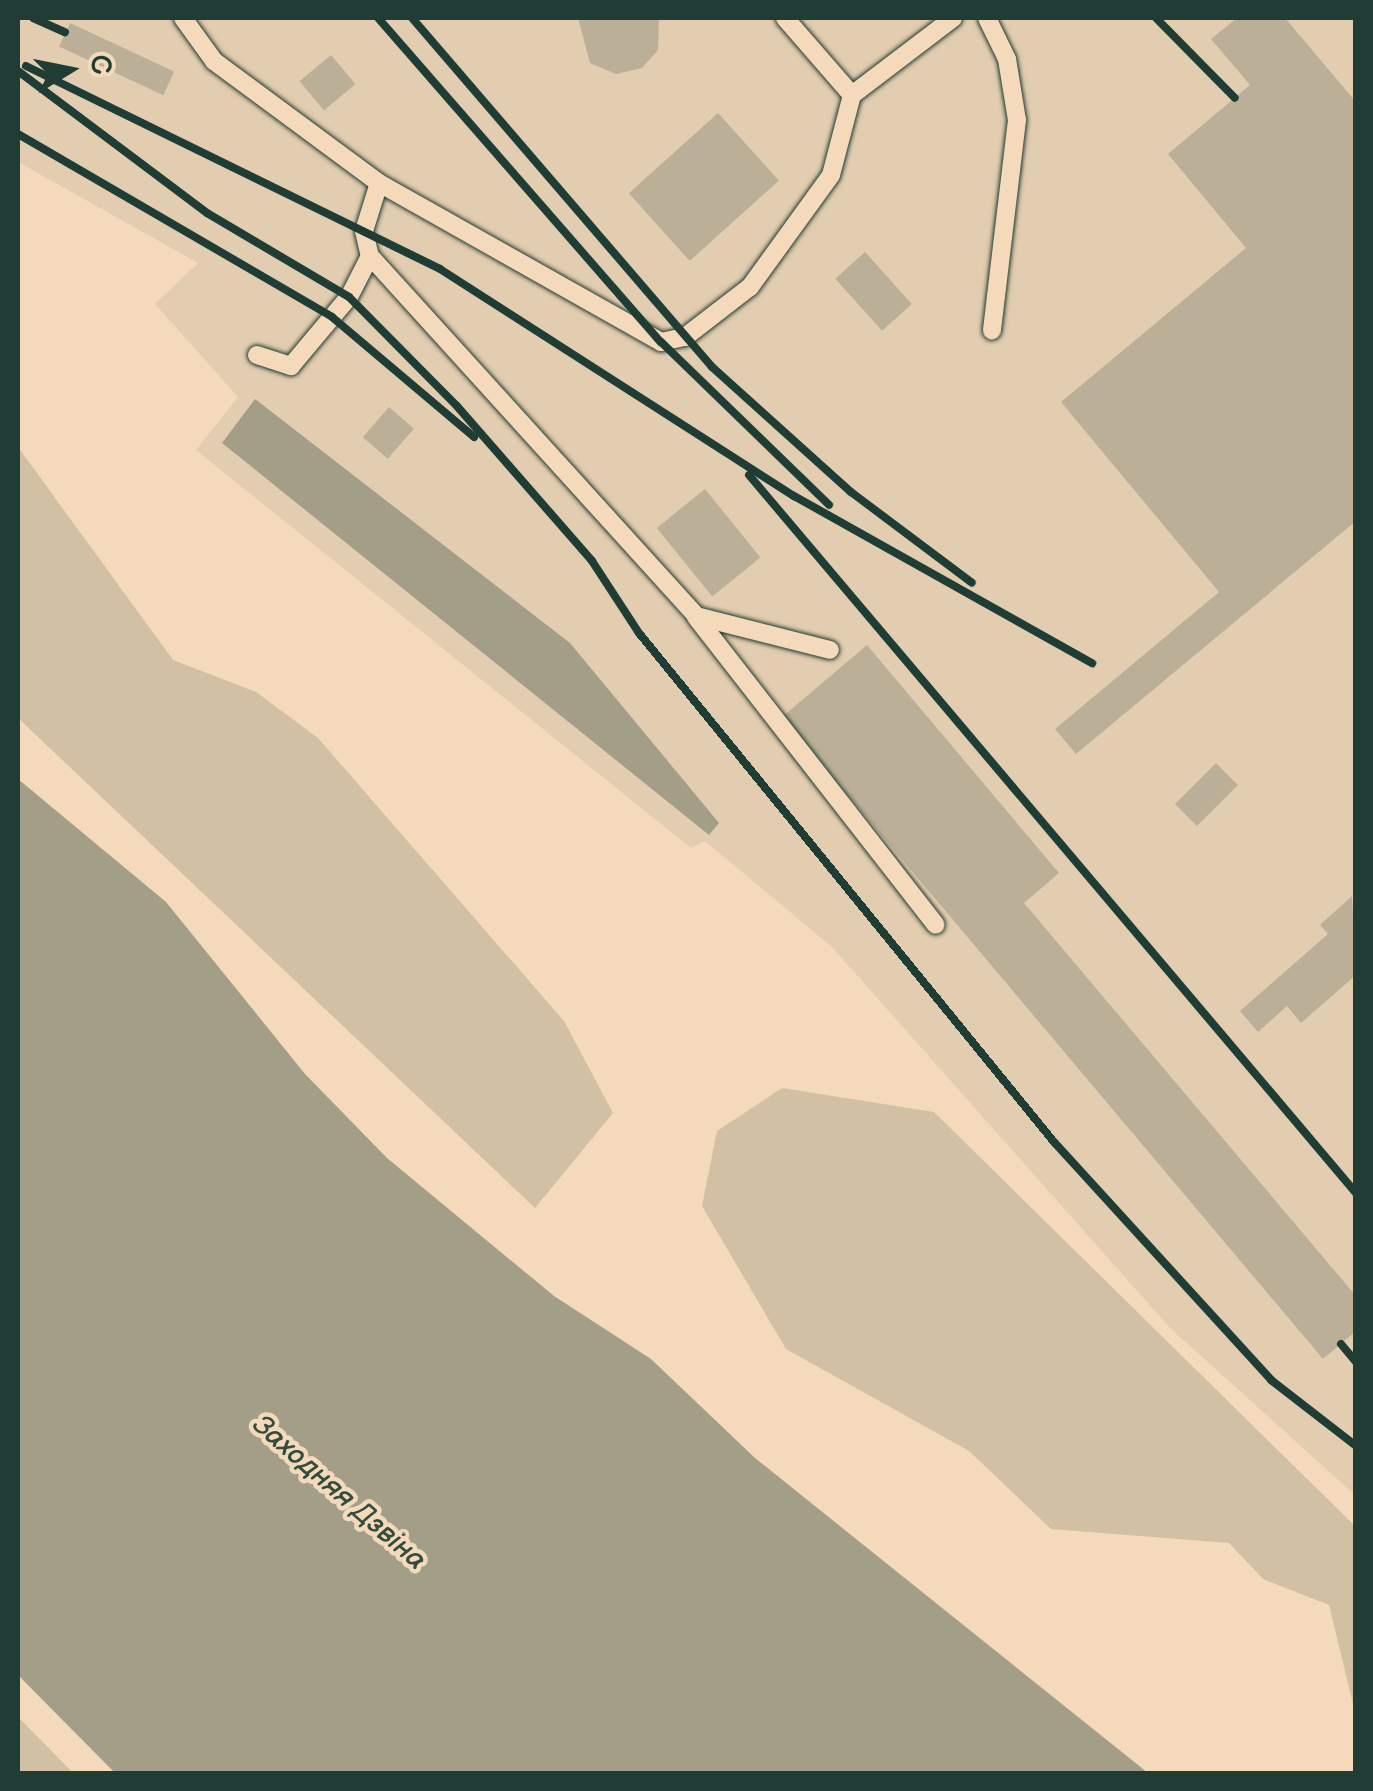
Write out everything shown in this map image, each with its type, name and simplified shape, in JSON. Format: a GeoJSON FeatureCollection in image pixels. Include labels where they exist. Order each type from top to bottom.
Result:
{"type":"FeatureCollection","features":[{"type":"Feature","properties":{"kind":"lane"},"geometry":{"type":"LineString","coordinates":[[183,18],[214,61],[380,183],[661,342],[684,336],[750,287],[830,175],[852,95],[953,18]]}},
{"type":"Feature","properties":{"kind":"lane"},"geometry":{"type":"LineString","coordinates":[[786,18],[852,95]]}},
{"type":"Feature","properties":{"kind":"lane"},"geometry":{"type":"LineString","coordinates":[[986,18],[1007,59],[1017,120],[992,331]]}},
{"type":"Feature","properties":{"kind":"lane"},"geometry":{"type":"LineString","coordinates":[[380,183],[364,231],[370,256],[696,616],[936,924]]}},
{"type":"Feature","properties":{"kind":"lane"},"geometry":{"type":"LineString","coordinates":[[257,356],[291,366],[370,256]]}},
{"type":"Feature","properties":{"kind":"lane"},"geometry":{"type":"LineString","coordinates":[[696,616],[830,650]]}},
{"type":"Feature","properties":{"kind":"shaded area"},"geometry":{"type":"Polygon","coordinates":[[[18,18],[1355,18],[1355,1495],[1170,1328],[832,947],[705,841],[691,848],[196,450],[238,397],[155,304],[198,263],[18,162],[18,18]]]}},
{"type":"Feature","properties":{"kind":"shaded area"},"geometry":{"type":"Polygon","coordinates":[[[18,447],[173,660],[256,692],[318,738],[564,1021],[613,1113],[535,1208],[18,718],[18,447]]]}},
{"type":"Feature","properties":{"kind":"shaded area"},"geometry":{"type":"Polygon","coordinates":[[[782,1088],[934,1112],[1355,1526],[1355,1712],[1329,1605],[1263,1579],[1229,1543],[1051,1529],[969,1451],[786,1349],[702,1206],[717,1131],[782,1088]]]}},
{"type":"Feature","properties":{"kind":"shaded area"},"geometry":{"type":"Polygon","coordinates":[[[18,1717],[24,1723],[73,1773],[18,1773],[18,1717]]]}},
{"type":"Feature","properties":{"kind":"water"},"geometry":{"type":"Polygon","coordinates":[[[255,399],[570,643],[719,823],[709,835],[222,443],[255,399]]]}},
{"type":"Feature","properties":{"kind":"water","name":"Заходняя Дзвіна"},"geometry":{"type":"Polygon","coordinates":[[[18,779],[166,902],[305,1074],[387,1158],[554,1296],[651,1359],[755,1458],[1148,1773],[115,1773],[18,1675],[18,779]]]}},
{"type":"Feature","properties":{"kind":"building"},"geometry":{"type":"Polygon","coordinates":[[[578,18],[659,18],[658,50],[642,68],[616,74],[590,63],[578,18]]]}},
{"type":"Feature","properties":{"kind":"building"},"geometry":{"type":"Polygon","coordinates":[[[1237,18],[1285,18],[1356,102],[1356,521],[1076,754],[1055,729],[1219,592],[1061,402],[1246,248],[1168,154],[1250,85],[1211,39],[1237,18]]]}},
{"type":"Feature","properties":{"kind":"building"},"geometry":{"type":"Polygon","coordinates":[[[70,23],[174,72],[163,95],[59,47],[70,23]]]}},
{"type":"Feature","properties":{"kind":"building"},"geometry":{"type":"Polygon","coordinates":[[[331,55],[355,84],[324,110],[300,81],[331,55]]]}},
{"type":"Feature","properties":{"kind":"building"},"geometry":{"type":"Polygon","coordinates":[[[718,113],[779,181],[690,261],[629,193],[718,113]]]}},
{"type":"Feature","properties":{"kind":"building"},"geometry":{"type":"Polygon","coordinates":[[[865,252],[912,304],[882,331],[835,279],[865,252]]]}},
{"type":"Feature","properties":{"kind":"building"},"geometry":{"type":"Polygon","coordinates":[[[389,407],[414,429],[388,459],[363,437],[389,407]]]}},
{"type":"Feature","properties":{"kind":"building"},"geometry":{"type":"Polygon","coordinates":[[[705,489],[760,557],[712,596],[657,528],[705,489]]]}},
{"type":"Feature","properties":{"kind":"building"},"geometry":{"type":"Polygon","coordinates":[[[867,645],[1059,873],[1024,903],[1356,1296],[1356,1331],[1323,1359],[782,717],[867,645]]]}},
{"type":"Feature","properties":{"kind":"building"},"geometry":{"type":"Polygon","coordinates":[[[1216,763],[1238,785],[1197,826],[1175,804],[1216,763]]]}},
{"type":"Feature","properties":{"kind":"building"},"geometry":{"type":"Polygon","coordinates":[[[1352,896],[1356,975],[1301,1023],[1287,1006],[1258,1032],[1240,1011],[1328,934],[1320,925],[1352,896]]]}},
{"type":"Feature","properties":{"kind":"railway"},"geometry":{"type":"LineString","coordinates":[[33,18],[65,32]]}},
{"type":"Feature","properties":{"kind":"railway"},"geometry":{"type":"LineString","coordinates":[[378,18],[661,342],[829,505]]}},
{"type":"Feature","properties":{"kind":"railway"},"geometry":{"type":"LineString","coordinates":[[412,18],[712,367],[851,492],[972,583]]}},
{"type":"Feature","properties":{"kind":"railway"},"geometry":{"type":"LineString","coordinates":[[1156,18],[1235,98]]}},
{"type":"Feature","properties":{"kind":"railway"},"geometry":{"type":"LineString","coordinates":[[26,66],[440,269],[794,496],[1092,663]]}},
{"type":"Feature","properties":{"kind":"railway"},"geometry":{"type":"LineString","coordinates":[[18,71],[207,213],[349,297],[456,405],[592,561],[639,633],[1054,1142],[1271,1380],[1356,1446]]}},
{"type":"Feature","properties":{"kind":"railway"},"geometry":{"type":"LineString","coordinates":[[18,134],[332,317],[474,437]]}},
{"type":"Feature","properties":{"kind":"railway"},"geometry":{"type":"LineString","coordinates":[[749,475],[1356,1193]]}},
{"type":"Feature","properties":{"kind":"railway"},"geometry":{"type":"LineString","coordinates":[[1341,1344],[1356,1362]]}}]}
